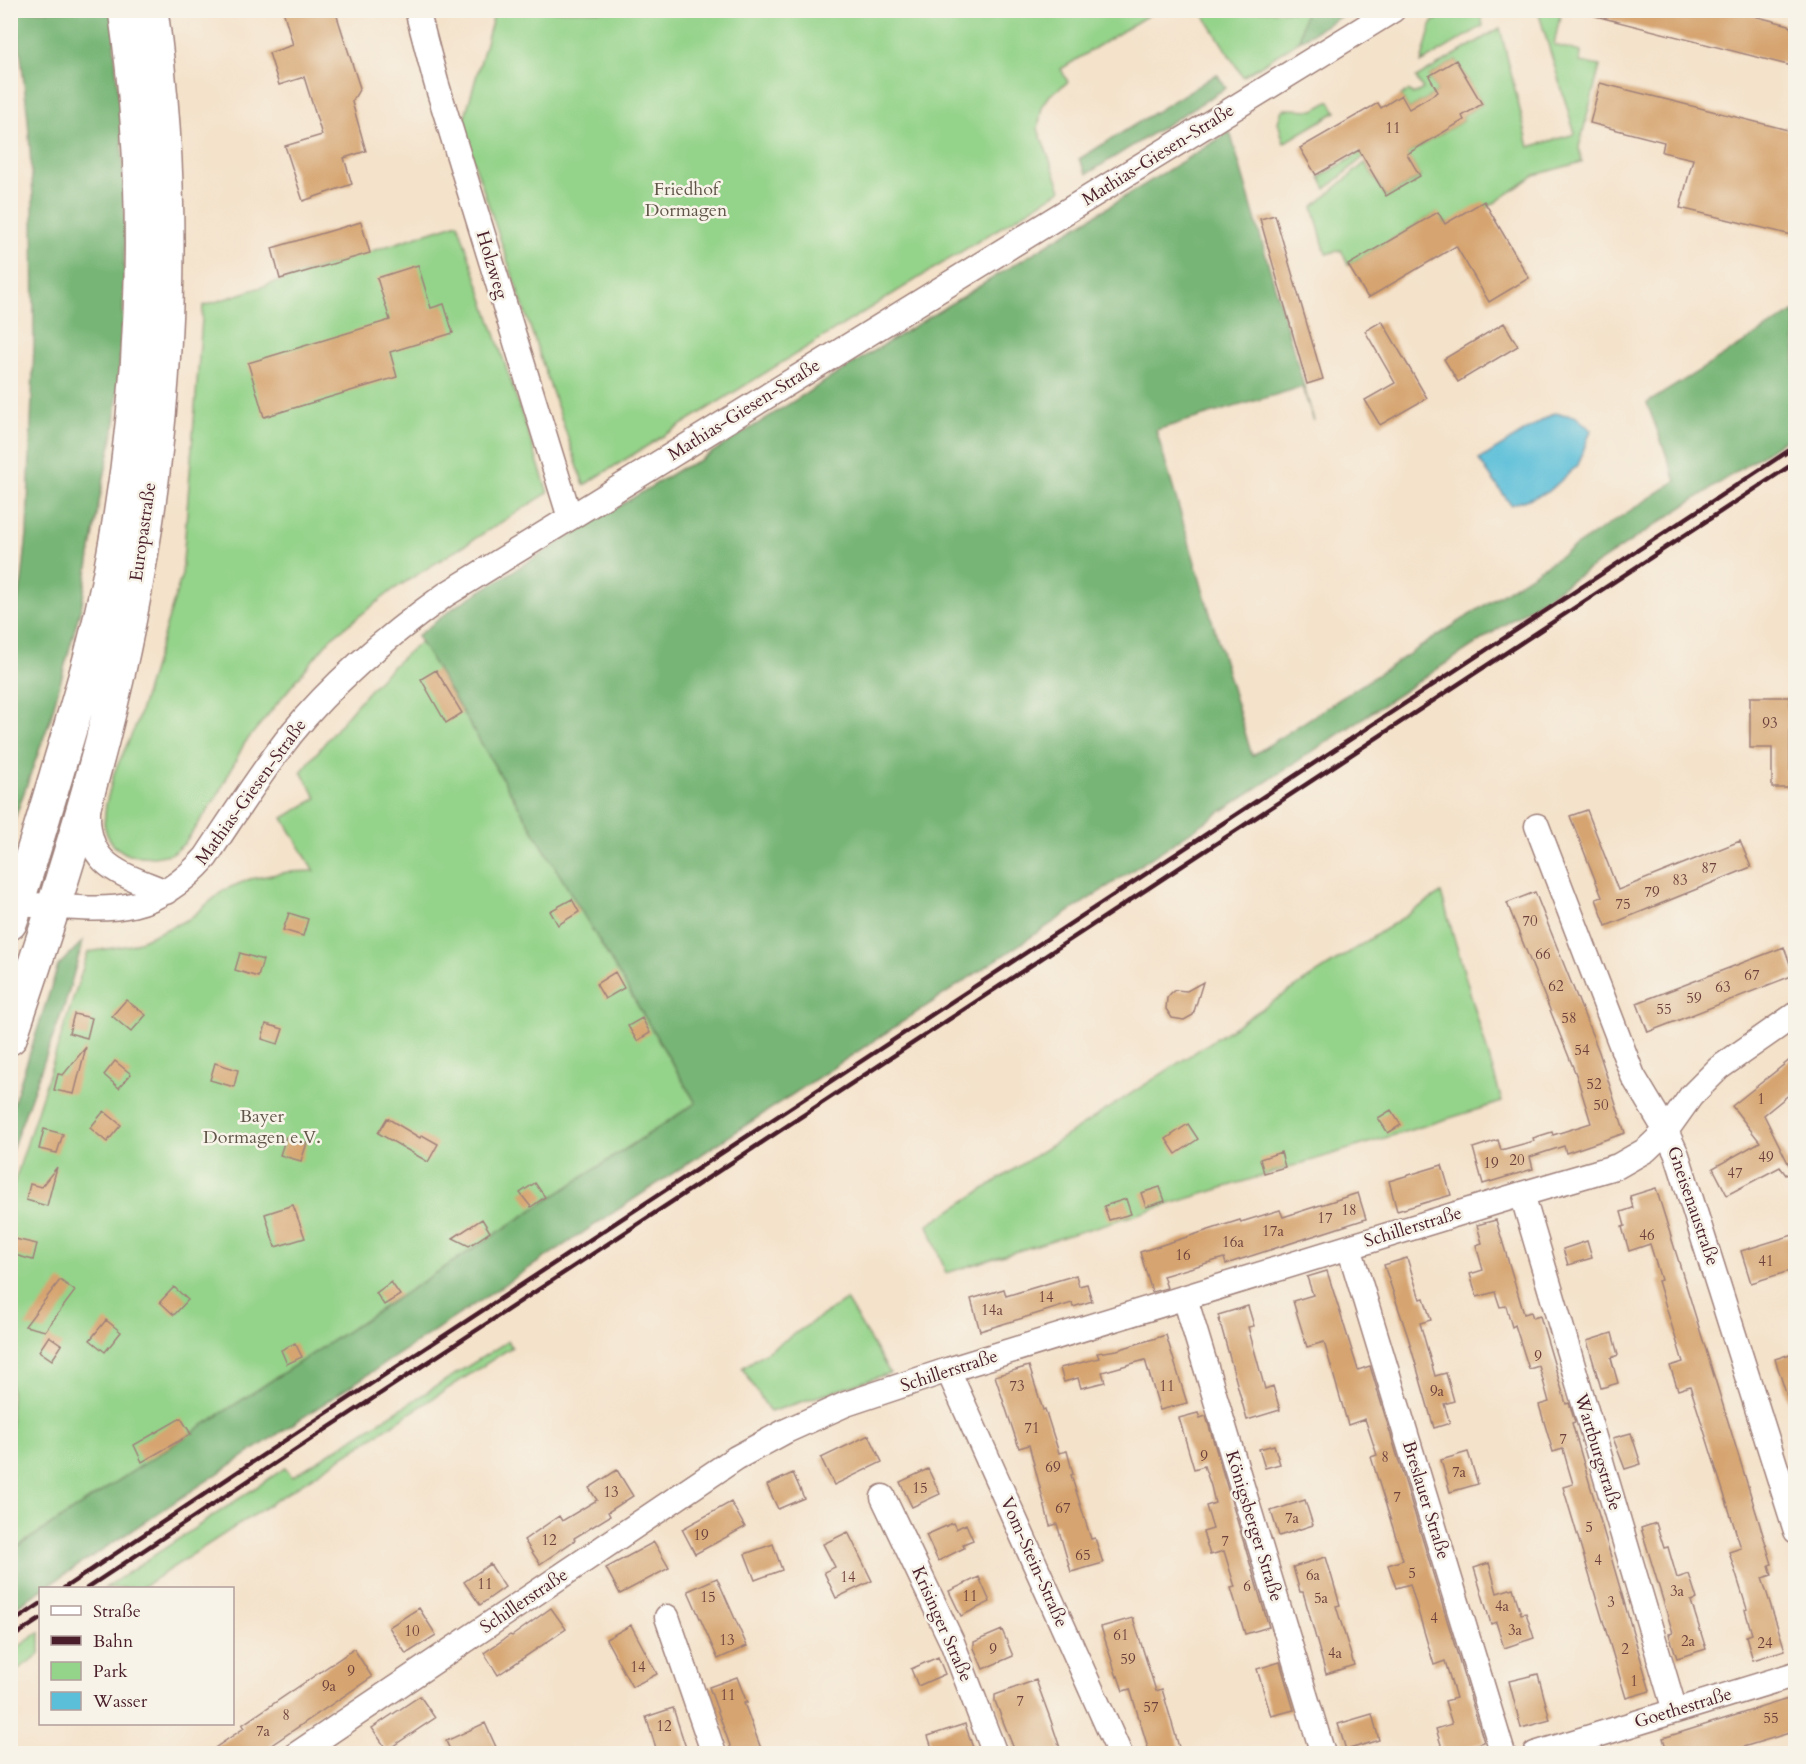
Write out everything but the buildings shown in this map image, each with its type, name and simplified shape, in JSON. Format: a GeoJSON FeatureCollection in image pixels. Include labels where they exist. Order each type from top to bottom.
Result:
{"type":"FeatureCollection","features":[{"type":"Feature","properties":{"kind":"main road","name":"Europastraße"},"geometry":{"type":"LineString","coordinates":[[13,910],[76,709],[102,610],[122,499],[130,436],[139,323],[141,232],[138,136],[125,10]]}},
{"type":"Feature","properties":{"kind":"main road","name":"Europastraße"},"geometry":{"type":"LineString","coordinates":[[10,1038],[54,906],[102,740],[135,590],[150,490],[164,348],[167,236],[164,145],[151,10]]}},
{"type":"Feature","properties":{"kind":"street","name":"Holzweg"},"geometry":{"type":"LineString","coordinates":[[417,10],[436,82],[570,518]]}},
{"type":"Feature","properties":{"kind":"street","name":"Mathias-Giesen-Straße"},"geometry":{"type":"LineString","coordinates":[[13,910],[54,906],[122,908],[145,902],[166,892],[189,875],[206,857],[293,732],[363,659],[407,622],[445,595],[1393,10]]}},
{"type":"Feature","properties":{"kind":"street"},"geometry":{"type":"LineString","coordinates":[[88,790],[87,826],[92,846],[101,858],[116,871],[166,892]]}},
{"type":"Feature","properties":{"kind":"street","name":"Gneisenaustraße"},"geometry":{"type":"LineString","coordinates":[[1537,826],[1633,1076],[1666,1131],[1677,1155],[1796,1531]]}},
{"type":"Feature","properties":{"kind":"street","name":"Schillerstraße"},"geometry":{"type":"LineString","coordinates":[[297,1754],[736,1458],[786,1431],[846,1404],[948,1370],[1618,1166],[1646,1150],[1666,1131],[1691,1096],[1719,1068],[1796,1014]]}},
{"type":"Feature","properties":{"kind":"street","name":"Wartburgstraße"},"geometry":{"type":"LineString","coordinates":[[1522,1194],[1675,1711]]}},
{"type":"Feature","properties":{"kind":"street","name":"Breslauer Straße"},"geometry":{"type":"LineString","coordinates":[[1349,1247],[1503,1754]]}},
{"type":"Feature","properties":{"kind":"street","name":"Königsberger Straße"},"geometry":{"type":"LineString","coordinates":[[1185,1298],[1323,1754]]}},
{"type":"Feature","properties":{"kind":"street","name":"Vom-Stein-Straße"},"geometry":{"type":"LineString","coordinates":[[948,1370],[1120,1754]]}},
{"type":"Feature","properties":{"kind":"street","name":"Krisinger Straße"},"geometry":{"type":"LineString","coordinates":[[883,1497],[952,1642],[995,1754]]}},
{"type":"Feature","properties":{"kind":"street"},"geometry":{"type":"LineString","coordinates":[[667,1617],[714,1754]]}},
{"type":"Feature","properties":{"kind":"street","name":"Goethestraße"},"geometry":{"type":"LineString","coordinates":[[1536,1754],[1796,1674]]}},
{"type":"Feature","properties":{"kind":"green space"},"geometry":{"type":"Polygon","coordinates":[[[1305,10],[1350,11],[1299,41],[1305,10]]]}},
{"type":"Feature","properties":{"kind":"green space"},"geometry":{"type":"Polygon","coordinates":[[[16,11],[172,11],[114,43],[122,137],[125,232],[123,318],[115,425],[82,603],[50,720],[11,829],[11,635],[22,581],[27,534],[34,344],[33,196],[28,119],[16,11]]]}},
{"type":"Feature","properties":{"kind":"green space","name":"Friedhof Dormagen"},"geometry":{"type":"Polygon","coordinates":[[[495,11],[1155,11],[1061,69],[1068,82],[1050,95],[1042,107],[1038,129],[1061,190],[584,485],[462,127],[495,11]]]}},
{"type":"Feature","properties":{"kind":"green space"},"geometry":{"type":"Polygon","coordinates":[[[1201,11],[1345,11],[1243,77],[1201,11]]]}},
{"type":"Feature","properties":{"kind":"green space"},"geometry":{"type":"Polygon","coordinates":[[[1442,11],[1480,11],[1483,26],[1421,63],[1432,22],[1441,17],[1442,11]]]}},
{"type":"Feature","properties":{"kind":"green space"},"geometry":{"type":"Polygon","coordinates":[[[1538,11],[1561,11],[1554,45],[1581,52],[1580,62],[1600,66],[1579,147],[1582,162],[1535,175],[1487,208],[1445,224],[1437,213],[1348,265],[1341,250],[1326,254],[1313,207],[1365,163],[1386,196],[1420,177],[1407,154],[1464,120],[1462,116],[1482,104],[1456,60],[1429,76],[1438,92],[1409,109],[1401,95],[1409,91],[1413,95],[1423,89],[1416,78],[1500,28],[1529,147],[1575,134],[1538,11]]]}},
{"type":"Feature","properties":{"kind":"green space"},"geometry":{"type":"Polygon","coordinates":[[[1217,74],[1226,88],[1087,174],[1079,159],[1217,74]]]}},
{"type":"Feature","properties":{"kind":"green space"},"geometry":{"type":"Polygon","coordinates":[[[1330,101],[1336,112],[1284,143],[1278,122],[1282,110],[1314,110],[1330,101]]]}},
{"type":"Feature","properties":{"kind":"green space"},"geometry":{"type":"Polygon","coordinates":[[[1230,132],[1314,421],[1302,387],[1156,430],[1252,756],[1676,481],[1647,403],[1795,311],[1795,433],[46,1587],[39,1587],[39,1592],[11,1610],[11,1551],[696,1103],[417,636],[456,606],[680,469],[700,460],[1230,132]]]}},
{"type":"Feature","properties":{"kind":"green space"},"geometry":{"type":"Polygon","coordinates":[[[1365,150],[1367,154],[1326,189],[1320,177],[1365,150]]]}},
{"type":"Feature","properties":{"kind":"green space"},"geometry":{"type":"Polygon","coordinates":[[[458,223],[548,493],[394,589],[330,639],[244,744],[218,795],[184,844],[171,854],[154,857],[128,855],[114,846],[107,835],[104,824],[106,804],[114,773],[136,725],[182,574],[203,306],[458,223]]]}},
{"type":"Feature","properties":{"kind":"green space","name":"Bayer Dormagen e.V."},"geometry":{"type":"Polygon","coordinates":[[[421,642],[696,1103],[11,1551],[11,1193],[88,952],[131,945],[189,919],[224,890],[250,879],[288,872],[314,871],[283,818],[317,798],[301,772],[372,687],[421,642]]]}},
{"type":"Feature","properties":{"kind":"green space"},"geometry":{"type":"Polygon","coordinates":[[[1441,893],[1502,1102],[946,1273],[928,1225],[1441,893]]]}},
{"type":"Feature","properties":{"kind":"green space"},"geometry":{"type":"Polygon","coordinates":[[[83,941],[65,1004],[11,1152],[11,1111],[58,966],[83,941]]]}},
{"type":"Feature","properties":{"kind":"green space"},"geometry":{"type":"Polygon","coordinates":[[[846,1300],[890,1373],[770,1412],[742,1368],[846,1300]]]}},
{"type":"Feature","properties":{"kind":"green space"},"geometry":{"type":"Polygon","coordinates":[[[508,1341],[512,1347],[143,1587],[106,1587],[285,1468],[292,1477],[508,1341]]]}},
{"type":"Feature","properties":{"kind":"green space"},"geometry":{"type":"Polygon","coordinates":[[[39,1633],[39,1655],[11,1674],[11,1652],[39,1633]]]}},
{"type":"Feature","properties":{"kind":"water"},"geometry":{"type":"Polygon","coordinates":[[[1554,413],[1575,416],[1591,430],[1578,465],[1548,492],[1511,505],[1479,460],[1554,413]]]}},
{"type":"Feature","properties":{"kind":"railway"},"geometry":{"type":"LineString","coordinates":[[65,1587],[1796,446]]}},
{"type":"Feature","properties":{"kind":"railway"},"geometry":{"type":"LineString","coordinates":[[89,1587],[1796,462]]}},
{"type":"Feature","properties":{"kind":"railway"},"geometry":{"type":"LineString","coordinates":[[10,1624],[39,1605]]}},
{"type":"Feature","properties":{"kind":"railway"},"geometry":{"type":"LineString","coordinates":[[10,1639],[39,1620]]}}]}
